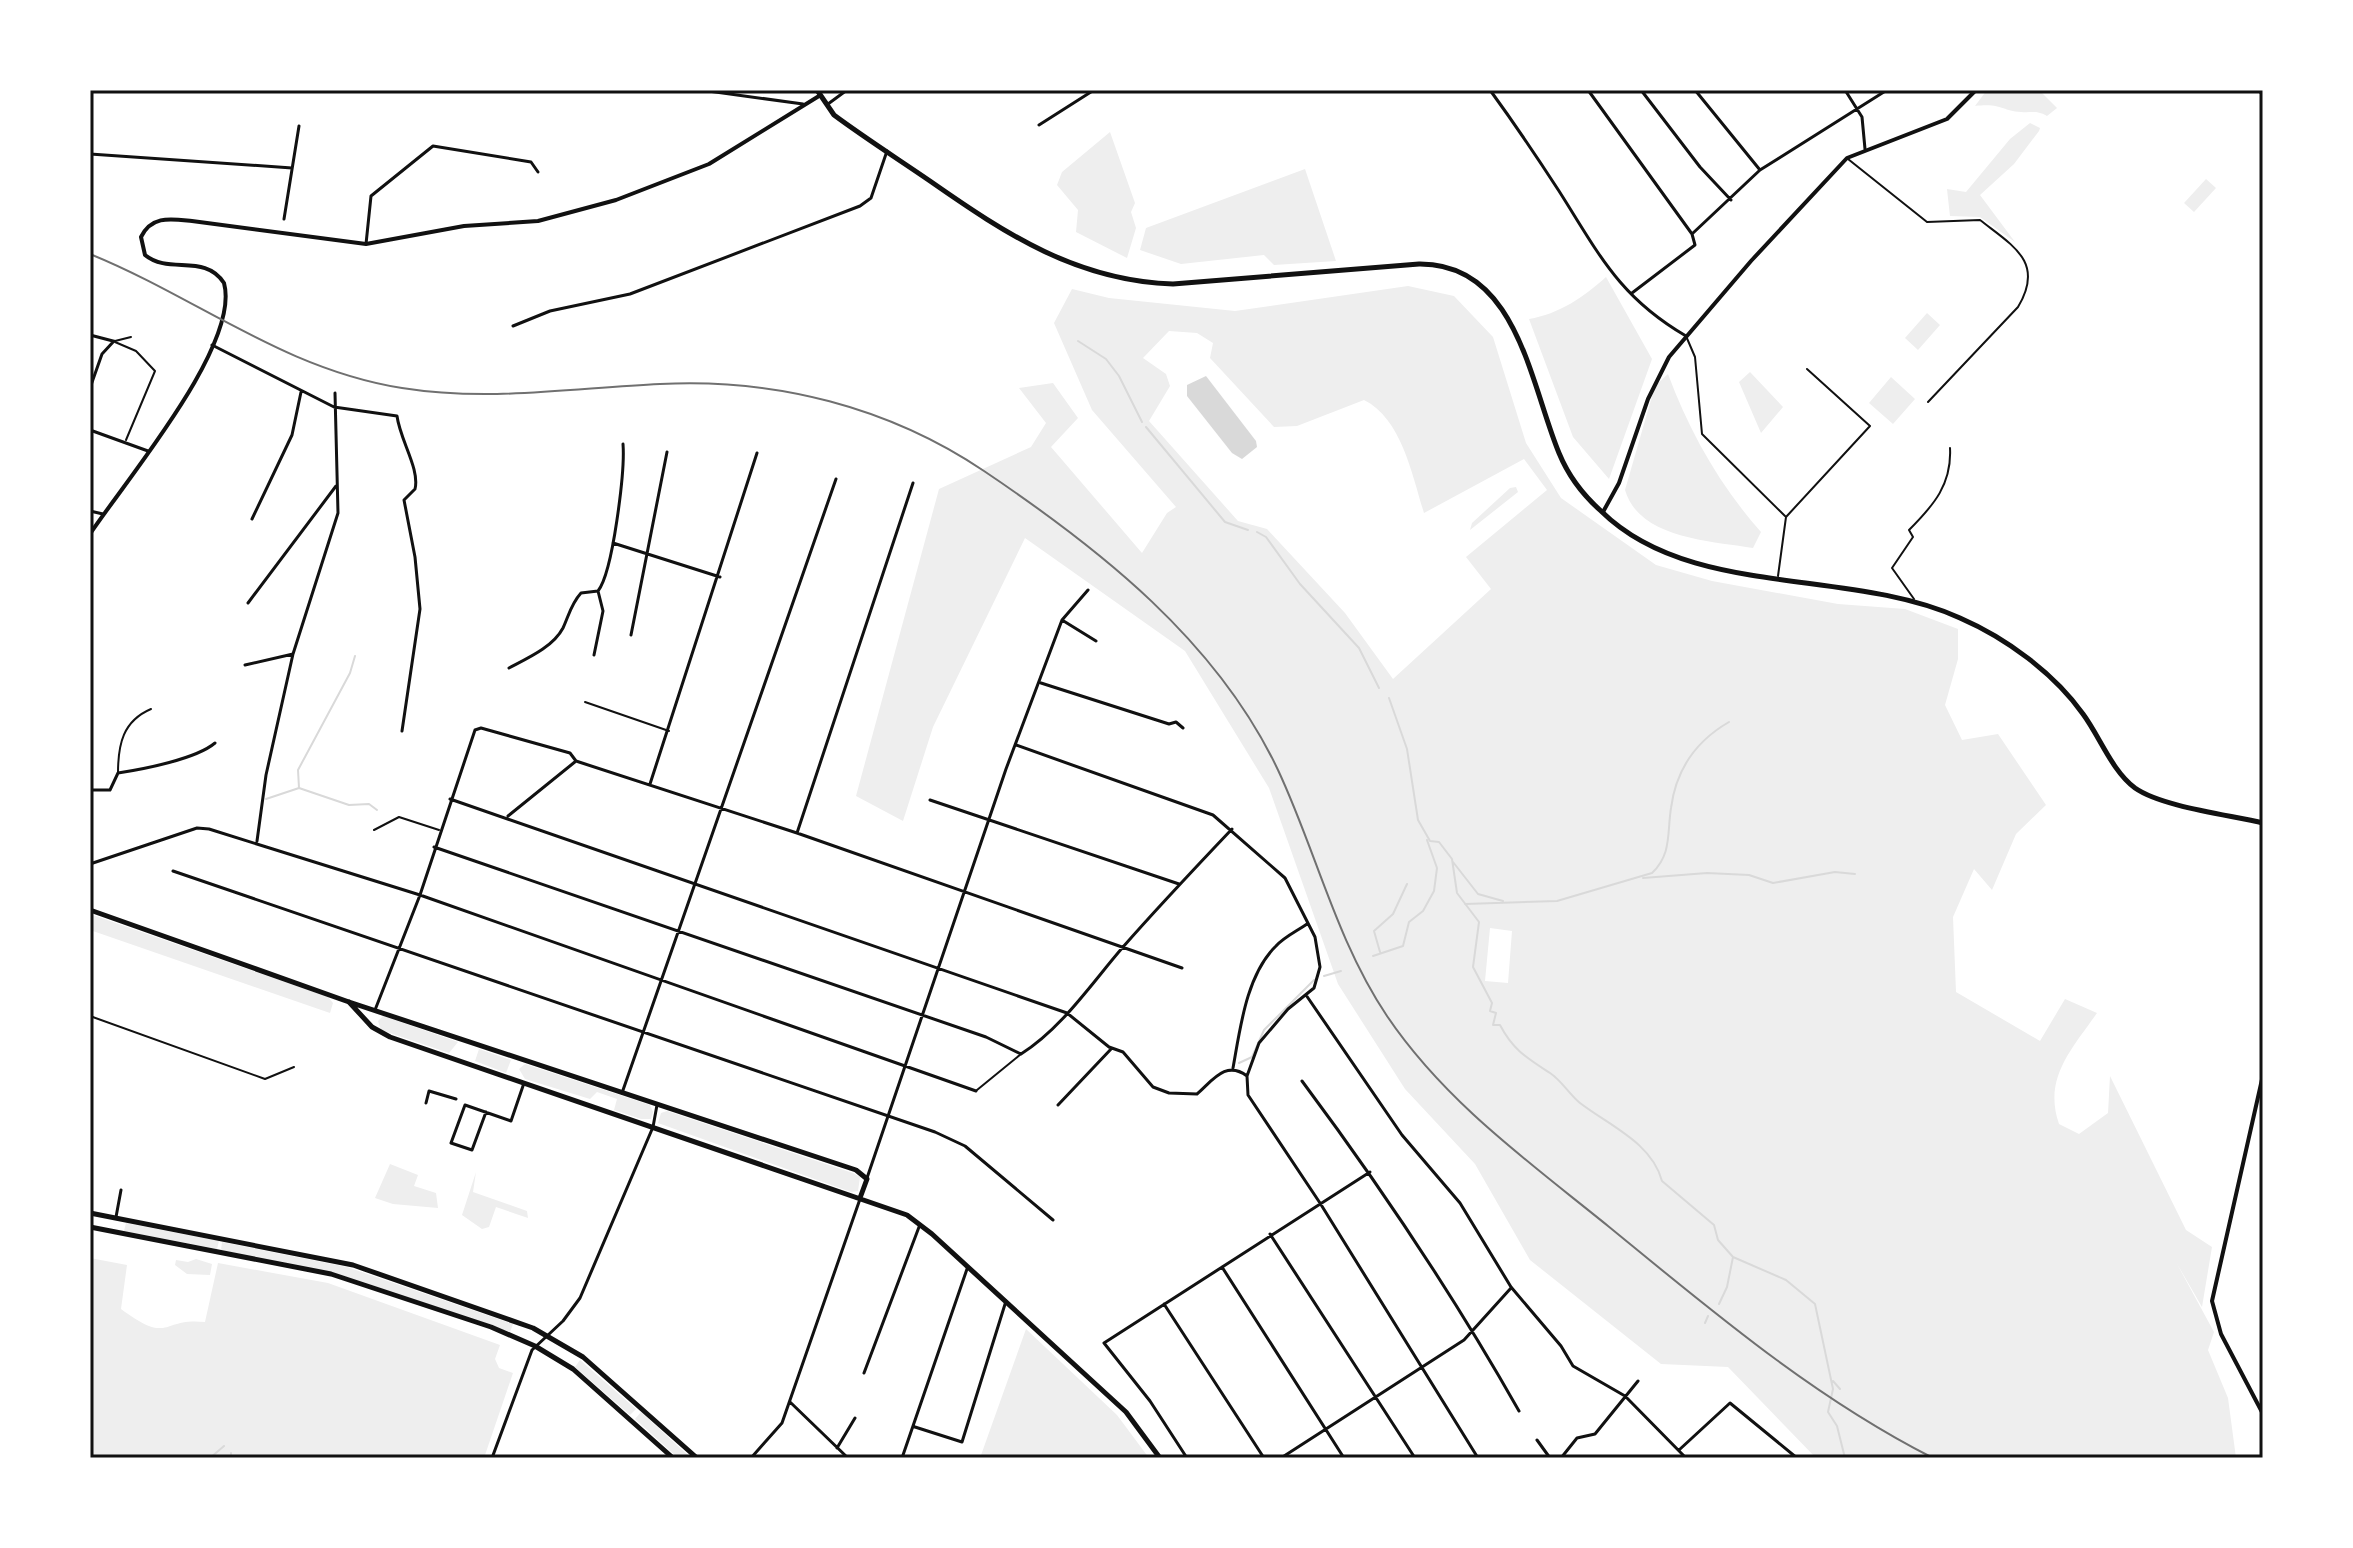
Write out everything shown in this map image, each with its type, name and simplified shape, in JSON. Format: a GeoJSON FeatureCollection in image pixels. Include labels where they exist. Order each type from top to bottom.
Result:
{"type":"FeatureCollection","features":[{"type":"Feature","properties":{"kind":"main road"},"geometry":{"type":"LineString","coordinates":[[818,93],[825,106],[887,151],[1035,250],[1090,271],[1129,280],[1207,283],[1419,264],[1446,267],[1472,279],[1485,288],[1507,315],[1566,468],[1602,513],[1627,534],[1668,556],[1702,565],[1915,600],[1962,618],[2026,658],[2080,710],[2118,769],[2134,787],[2182,805],[2263,823]]}},
{"type":"Feature","properties":{"kind":"main road"},"geometry":{"type":"LineString","coordinates":[[90,910],[349,1002],[856,1170],[867,1179],[860,1198]]}},
{"type":"Feature","properties":{"kind":"main road"},"geometry":{"type":"LineString","coordinates":[[349,1002],[380,1033],[907,1215],[1126,1412],[1160,1458]]}},
{"type":"Feature","properties":{"kind":"main road"},"geometry":{"type":"LineString","coordinates":[[90,1213],[353,1265],[548,1335],[583,1357],[697,1458]]}},
{"type":"Feature","properties":{"kind":"main road"},"geometry":{"type":"LineString","coordinates":[[90,1227],[331,1274],[491,1327],[535,1346],[573,1369],[673,1458]]}},
{"type":"Feature","properties":{"kind":"street"},"geometry":{"type":"LineString","coordinates":[[701,90],[803,104]]}},
{"type":"Feature","properties":{"kind":"street"},"geometry":{"type":"LineString","coordinates":[[825,106],[847,90]]}},
{"type":"Feature","properties":{"kind":"street"},"geometry":{"type":"LineString","coordinates":[[1039,125],[1094,90]]}},
{"type":"Feature","properties":{"kind":"street"},"geometry":{"type":"LineString","coordinates":[[1490,90],[1541,163],[1608,271],[1654,316],[1686,336],[1695,357],[1702,434],[1786,517]]}},
{"type":"Feature","properties":{"kind":"street"},"geometry":{"type":"LineString","coordinates":[[1588,90],[1692,234],[1695,245],[1632,293]]}},
{"type":"Feature","properties":{"kind":"street"},"geometry":{"type":"LineString","coordinates":[[1641,90],[1700,167],[1731,200]]}},
{"type":"Feature","properties":{"kind":"street"},"geometry":{"type":"LineString","coordinates":[[1695,90],[1760,170]]}},
{"type":"Feature","properties":{"kind":"street"},"geometry":{"type":"LineString","coordinates":[[1845,90],[1859,110],[1865,150]]}},
{"type":"Feature","properties":{"kind":"street"},"geometry":{"type":"LineString","coordinates":[[1692,234],[1760,170],[1802,140],[1859,110],[1887,90]]}},
{"type":"Feature","properties":{"kind":"street"},"geometry":{"type":"LineString","coordinates":[[1602,513],[1619,483],[1657,377],[1686,336],[1847,158],[1947,119],[1976,90]]}},
{"type":"Feature","properties":{"kind":"street"},"geometry":{"type":"LineString","coordinates":[[90,534],[205,367],[223,308],[224,283],[212,270],[156,262],[145,255],[140,243],[147,225],[167,219],[366,244],[454,227],[538,221],[616,200],[709,164],[818,93]]}},
{"type":"Feature","properties":{"kind":"street"},"geometry":{"type":"LineString","coordinates":[[284,219],[299,126]]}},
{"type":"Feature","properties":{"kind":"street"},"geometry":{"type":"LineString","coordinates":[[366,244],[371,196],[433,146],[531,162],[538,172]]}},
{"type":"Feature","properties":{"kind":"street"},"geometry":{"type":"LineString","coordinates":[[513,326],[550,311],[630,294],[860,206],[871,198],[887,151]]}},
{"type":"Feature","properties":{"kind":"street"},"geometry":{"type":"LineString","coordinates":[[90,154],[292,168]]}},
{"type":"Feature","properties":{"kind":"street"},"geometry":{"type":"LineString","coordinates":[[1847,158],[1927,222],[1980,220],[2023,255],[2027,266],[2028,290],[2018,307],[1928,402]]}},
{"type":"Feature","properties":{"kind":"street"},"geometry":{"type":"LineString","coordinates":[[90,335],[136,351],[155,371],[126,440]]}},
{"type":"Feature","properties":{"kind":"street"},"geometry":{"type":"LineString","coordinates":[[90,388],[102,354],[114,341],[131,337]]}},
{"type":"Feature","properties":{"kind":"street"},"geometry":{"type":"LineString","coordinates":[[212,345],[283,378],[301,392],[334,407],[397,416],[403,447],[416,474],[415,489],[404,500],[415,557],[420,609],[402,731]]}},
{"type":"Feature","properties":{"kind":"street"},"geometry":{"type":"LineString","coordinates":[[1778,576],[1786,517],[1870,426],[1807,369]]}},
{"type":"Feature","properties":{"kind":"street"},"geometry":{"type":"LineString","coordinates":[[252,519],[292,435],[301,392]]}},
{"type":"Feature","properties":{"kind":"street"},"geometry":{"type":"LineString","coordinates":[[257,841],[266,775],[293,654],[338,513],[335,393]]}},
{"type":"Feature","properties":{"kind":"street"},"geometry":{"type":"LineString","coordinates":[[90,430],[126,440],[148,451]]}},
{"type":"Feature","properties":{"kind":"street"},"geometry":{"type":"LineString","coordinates":[[509,668],[538,653],[562,630],[570,605],[581,593],[598,591],[604,583],[622,481],[623,444]]}},
{"type":"Feature","properties":{"kind":"street"},"geometry":{"type":"LineString","coordinates":[[1915,600],[1892,568],[1909,548],[1913,537],[1909,530],[1943,489],[1951,467],[1950,448]]}},
{"type":"Feature","properties":{"kind":"street"},"geometry":{"type":"LineString","coordinates":[[631,635],[667,452]]}},
{"type":"Feature","properties":{"kind":"street"},"geometry":{"type":"LineString","coordinates":[[650,784],[720,577],[757,453]]}},
{"type":"Feature","properties":{"kind":"street"},"geometry":{"type":"LineString","coordinates":[[622,1093],[836,479]]}},
{"type":"Feature","properties":{"kind":"street"},"geometry":{"type":"LineString","coordinates":[[797,833],[913,483]]}},
{"type":"Feature","properties":{"kind":"street"},"geometry":{"type":"LineString","coordinates":[[248,603],[336,486]]}},
{"type":"Feature","properties":{"kind":"street"},"geometry":{"type":"LineString","coordinates":[[90,511],[103,514]]}},
{"type":"Feature","properties":{"kind":"street"},"geometry":{"type":"LineString","coordinates":[[612,543],[720,577]]}},
{"type":"Feature","properties":{"kind":"street"},"geometry":{"type":"LineString","coordinates":[[867,1179],[1062,620],[1082,593],[1088,590]]}},
{"type":"Feature","properties":{"kind":"street"},"geometry":{"type":"LineString","coordinates":[[594,655],[603,611],[598,591]]}},
{"type":"Feature","properties":{"kind":"street"},"geometry":{"type":"LineString","coordinates":[[1062,620],[1096,641]]}},
{"type":"Feature","properties":{"kind":"street"},"geometry":{"type":"LineString","coordinates":[[245,665],[293,654]]}},
{"type":"Feature","properties":{"kind":"street"},"geometry":{"type":"LineString","coordinates":[[1041,683],[1169,724],[1176,722],[1183,728]]}},
{"type":"Feature","properties":{"kind":"street"},"geometry":{"type":"LineString","coordinates":[[585,702],[669,731]]}},
{"type":"Feature","properties":{"kind":"street"},"geometry":{"type":"LineString","coordinates":[[90,790],[110,790],[118,773],[120,744],[128,726],[138,715],[151,709]]}},
{"type":"Feature","properties":{"kind":"street"},"geometry":{"type":"LineString","coordinates":[[375,1010],[420,895],[473,732],[479,728],[570,753],[576,761],[797,833],[1182,968]]}},
{"type":"Feature","properties":{"kind":"street"},"geometry":{"type":"LineString","coordinates":[[118,773],[152,769],[180,757],[202,754],[215,743]]}},
{"type":"Feature","properties":{"kind":"street"},"geometry":{"type":"LineString","coordinates":[[1016,745],[1213,815],[1285,878],[1315,937],[1320,967],[1314,988],[1259,1043],[1247,1076],[1250,1100],[1320,1203],[1478,1458]]}},
{"type":"Feature","properties":{"kind":"street"},"geometry":{"type":"LineString","coordinates":[[506,817],[576,761]]}},
{"type":"Feature","properties":{"kind":"street"},"geometry":{"type":"LineString","coordinates":[[450,799],[1067,1013],[1112,1048],[1123,1052],[1148,1083],[1169,1093],[1197,1094],[1214,1077],[1232,1069],[1247,1076]]}},
{"type":"Feature","properties":{"kind":"street"},"geometry":{"type":"LineString","coordinates":[[930,800],[1179,884]]}},
{"type":"Feature","properties":{"kind":"street"},"geometry":{"type":"LineString","coordinates":[[374,830],[399,817],[440,831]]}},
{"type":"Feature","properties":{"kind":"street"},"geometry":{"type":"LineString","coordinates":[[90,864],[203,828],[257,841],[420,895],[976,1091],[1040,1042],[1179,884],[1232,829]]}},
{"type":"Feature","properties":{"kind":"street"},"geometry":{"type":"LineString","coordinates":[[434,847],[986,1037],[1021,1054]]}},
{"type":"Feature","properties":{"kind":"street"},"geometry":{"type":"LineString","coordinates":[[173,871],[887,1116],[965,1146],[1053,1220]]}},
{"type":"Feature","properties":{"kind":"street"},"geometry":{"type":"LineString","coordinates":[[1232,1069],[1245,1011],[1260,971],[1275,946],[1307,924]]}},
{"type":"Feature","properties":{"kind":"street"},"geometry":{"type":"LineString","coordinates":[[1306,995],[1402,1135],[1460,1203],[1511,1287],[1561,1346],[1573,1366],[1625,1396],[1686,1458]]}},
{"type":"Feature","properties":{"kind":"street"},"geometry":{"type":"LineString","coordinates":[[90,1016],[265,1079],[294,1067]]}},
{"type":"Feature","properties":{"kind":"street"},"geometry":{"type":"LineString","coordinates":[[1058,1105],[1112,1048]]}},
{"type":"Feature","properties":{"kind":"street"},"geometry":{"type":"LineString","coordinates":[[2263,1075],[2212,1301],[2221,1334],[2263,1414]]}},
{"type":"Feature","properties":{"kind":"street"},"geometry":{"type":"LineString","coordinates":[[1302,1081],[1370,1172],[1474,1331],[1519,1411]]}},
{"type":"Feature","properties":{"kind":"street"},"geometry":{"type":"LineString","coordinates":[[486,1112],[472,1150],[451,1143],[465,1105],[486,1112],[511,1121],[524,1083]]}},
{"type":"Feature","properties":{"kind":"street"},"geometry":{"type":"LineString","coordinates":[[426,1103],[429,1091],[456,1099]]}},
{"type":"Feature","properties":{"kind":"street"},"geometry":{"type":"LineString","coordinates":[[492,1458],[520,1375],[535,1346],[580,1298],[653,1127],[657,1105]]}},
{"type":"Feature","properties":{"kind":"street"},"geometry":{"type":"LineString","coordinates":[[1187,1458],[1150,1401],[1104,1343],[1370,1172]]}},
{"type":"Feature","properties":{"kind":"street"},"geometry":{"type":"LineString","coordinates":[[116,1217],[121,1190]]}},
{"type":"Feature","properties":{"kind":"street"},"geometry":{"type":"LineString","coordinates":[[751,1458],[782,1423],[860,1198]]}},
{"type":"Feature","properties":{"kind":"street"},"geometry":{"type":"LineString","coordinates":[[864,1373],[920,1224]]}},
{"type":"Feature","properties":{"kind":"street"},"geometry":{"type":"LineString","coordinates":[[1270,1234],[1415,1458]]}},
{"type":"Feature","properties":{"kind":"street"},"geometry":{"type":"LineString","coordinates":[[902,1458],[968,1267]]}},
{"type":"Feature","properties":{"kind":"street"},"geometry":{"type":"LineString","coordinates":[[1222,1267],[1344,1458]]}},
{"type":"Feature","properties":{"kind":"street"},"geometry":{"type":"LineString","coordinates":[[1281,1458],[1474,1331],[1511,1287]]}},
{"type":"Feature","properties":{"kind":"street"},"geometry":{"type":"LineString","coordinates":[[914,1427],[962,1442],[1006,1301]]}},
{"type":"Feature","properties":{"kind":"street"},"geometry":{"type":"LineString","coordinates":[[1164,1304],[1264,1458]]}},
{"type":"Feature","properties":{"kind":"street"},"geometry":{"type":"LineString","coordinates":[[1561,1458],[1577,1438],[1595,1434],[1638,1381]]}},
{"type":"Feature","properties":{"kind":"street"},"geometry":{"type":"LineString","coordinates":[[790,1402],[848,1458]]}},
{"type":"Feature","properties":{"kind":"street"},"geometry":{"type":"LineString","coordinates":[[1679,1450],[1730,1403],[1797,1458]]}},
{"type":"Feature","properties":{"kind":"street"},"geometry":{"type":"LineString","coordinates":[[837,1448],[855,1418]]}},
{"type":"Feature","properties":{"kind":"street"},"geometry":{"type":"LineString","coordinates":[[1537,1440],[1550,1458]]}},
{"type":"Feature","properties":{"kind":"shaded area"},"geometry":{"type":"Polygon","coordinates":[[[1987,90],[2039,90],[2057,108],[2047,116],[2037,112],[1975,106],[1987,90]]]}},
{"type":"Feature","properties":{"kind":"shaded area"},"geometry":{"type":"Polygon","coordinates":[[[2030,123],[2040,128],[2039,131],[2014,164],[1980,195],[2015,242],[1980,217],[1950,216],[1947,189],[1966,192],[2010,139],[2030,123]]]}},
{"type":"Feature","properties":{"kind":"shaded area"},"geometry":{"type":"Polygon","coordinates":[[[1110,132],[1135,203],[1131,212],[1136,228],[1127,258],[1076,232],[1078,210],[1057,185],[1062,172],[1110,132]]]}},
{"type":"Feature","properties":{"kind":"shaded area"},"geometry":{"type":"Polygon","coordinates":[[[1305,169],[1336,261],[1274,265],[1264,255],[1181,264],[1140,250],[1146,228],[1305,169]]]}},
{"type":"Feature","properties":{"kind":"shaded area"},"geometry":{"type":"Polygon","coordinates":[[[2206,179],[2216,188],[2194,212],[2184,203],[2206,179]]]}},
{"type":"Feature","properties":{"kind":"shaded area"},"geometry":{"type":"Polygon","coordinates":[[[1606,277],[1652,359],[1609,479],[1573,437],[1529,319],[1570,304],[1606,277]]]}},
{"type":"Feature","properties":{"kind":"shaded area"},"geometry":{"type":"Polygon","coordinates":[[[1408,286],[1454,296],[1493,337],[1526,443],[1561,498],[1656,565],[1712,581],[1838,604],[1905,609],[1958,629],[1958,659],[1945,705],[1962,740],[1998,734],[2046,805],[2016,834],[1992,890],[1974,869],[1953,917],[1956,992],[2040,1041],[2065,999],[2097,1013],[2070,1052],[2057,1078],[2055,1108],[2059,1124],[2079,1134],[2108,1113],[2110,1076],[2186,1230],[2212,1247],[2202,1307],[2176,1262],[2214,1332],[2208,1350],[2228,1398],[2236,1458],[1816,1458],[1728,1367],[1661,1364],[1530,1260],[1475,1164],[1405,1089],[1338,984],[1269,788],[1185,651],[1025,538],[933,727],[903,821],[856,796],[939,489],[1031,447],[1046,423],[1019,388],[1053,383],[1078,418],[1051,447],[1142,553],[1167,513],[1176,507],[1092,410],[1054,323],[1072,289],[1109,298],[1235,311],[1408,286]],[[1169,331],[1143,358],[1166,374],[1170,386],[1149,421],[1238,521],[1267,529],[1345,613],[1393,679],[1491,589],[1466,557],[1547,490],[1524,459],[1424,513],[1404,449],[1388,420],[1377,409],[1364,400],[1297,426],[1274,427],[1210,358],[1213,343],[1197,333],[1169,331]],[[1490,928],[1485,981],[1508,983],[1512,931],[1490,928]]]}},
{"type":"Feature","properties":{"kind":"shaded area"},"geometry":{"type":"Polygon","coordinates":[[[1927,313],[1940,325],[1918,350],[1905,338],[1927,313]]]}},
{"type":"Feature","properties":{"kind":"shaded area"},"geometry":{"type":"Polygon","coordinates":[[[1750,372],[1783,407],[1761,433],[1739,382],[1750,372]]]}},
{"type":"Feature","properties":{"kind":"shaded area"},"geometry":{"type":"Polygon","coordinates":[[[1668,374],[1707,457],[1732,496],[1761,532],[1753,548],[1679,535],[1661,528],[1645,519],[1633,506],[1625,490],[1655,386],[1668,374]]]}},
{"type":"Feature","properties":{"kind":"shaded area"},"geometry":{"type":"Polygon","coordinates":[[[1206,376],[1256,441],[1257,447],[1242,459],[1232,453],[1187,396],[1187,385],[1206,376]]]}},
{"type":"Feature","properties":{"kind":"shaded area"},"geometry":{"type":"Polygon","coordinates":[[[1891,377],[1915,399],[1893,424],[1869,403],[1891,377]]]}},
{"type":"Feature","properties":{"kind":"shaded area"},"geometry":{"type":"Polygon","coordinates":[[[1516,487],[1518,492],[1470,530],[1472,523],[1510,488],[1516,487]]]}},
{"type":"Feature","properties":{"kind":"shaded area"},"geometry":{"type":"Polygon","coordinates":[[[90,914],[328,997],[333,1003],[330,1013],[90,930],[90,914]]]}},
{"type":"Feature","properties":{"kind":"shaded area"},"geometry":{"type":"Polygon","coordinates":[[[383,1016],[458,1042],[449,1053],[381,1030],[378,1021],[383,1016]]]}},
{"type":"Feature","properties":{"kind":"shaded area"},"geometry":{"type":"Polygon","coordinates":[[[479,1049],[511,1060],[506,1073],[475,1061],[479,1049]]]}},
{"type":"Feature","properties":{"kind":"shaded area"},"geometry":{"type":"Polygon","coordinates":[[[525,1064],[650,1105],[653,1112],[651,1119],[614,1110],[617,1099],[597,1092],[590,1099],[525,1079],[519,1069],[525,1064]]]}},
{"type":"Feature","properties":{"kind":"shaded area"},"geometry":{"type":"Polygon","coordinates":[[[667,1111],[853,1173],[860,1177],[858,1191],[851,1192],[658,1123],[661,1113],[667,1111]]]}},
{"type":"Feature","properties":{"kind":"shaded area"},"geometry":{"type":"Polygon","coordinates":[[[390,1164],[418,1175],[414,1186],[436,1193],[438,1208],[393,1204],[375,1198],[390,1164]]]}},
{"type":"Feature","properties":{"kind":"shaded area"},"geometry":{"type":"Polygon","coordinates":[[[476,1172],[473,1192],[527,1211],[528,1218],[496,1207],[489,1227],[482,1229],[462,1215],[476,1172]]]}},
{"type":"Feature","properties":{"kind":"shaded area"},"geometry":{"type":"Polygon","coordinates":[[[126,1223],[219,1241],[217,1249],[124,1231],[126,1223]]]}},
{"type":"Feature","properties":{"kind":"shaded area"},"geometry":{"type":"Polygon","coordinates":[[[222,1242],[347,1267],[513,1324],[510,1332],[348,1277],[221,1250],[222,1242]]]}},
{"type":"Feature","properties":{"kind":"shaded area"},"geometry":{"type":"Polygon","coordinates":[[[90,1258],[127,1265],[121,1309],[137,1320],[158,1328],[205,1322],[218,1263],[328,1283],[500,1345],[495,1359],[499,1368],[513,1373],[484,1458],[90,1458],[90,1258]]]}},
{"type":"Feature","properties":{"kind":"shaded area"},"geometry":{"type":"Polygon","coordinates":[[[196,1259],[212,1264],[210,1275],[187,1274],[175,1265],[176,1260],[188,1262],[196,1259]]]}},
{"type":"Feature","properties":{"kind":"shaded area"},"geometry":{"type":"Polygon","coordinates":[[[1026,1329],[1117,1415],[1149,1458],[980,1458],[1026,1329]]]}},
{"type":"Feature","properties":{"kind":"shaded area"},"geometry":{"type":"Polygon","coordinates":[[[580,1360],[636,1409],[630,1415],[575,1367],[580,1360]]]}},
{"type":"Feature","properties":{"kind":"shaded area"},"geometry":{"type":"Polygon","coordinates":[[[641,1412],[691,1458],[678,1458],[635,1419],[641,1412]]]}},
{"type":"Feature","properties":{"kind":"waterway"},"geometry":{"type":"LineString","coordinates":[[1078,341],[1106,359],[1119,376],[1142,422]]}},
{"type":"Feature","properties":{"kind":"waterway"},"geometry":{"type":"LineString","coordinates":[[1146,427],[1225,522],[1248,530]]}},
{"type":"Feature","properties":{"kind":"waterway"},"geometry":{"type":"LineString","coordinates":[[1257,532],[1266,537],[1300,584],[1359,648],[1379,688]]}},
{"type":"Feature","properties":{"kind":"waterway"},"geometry":{"type":"LineString","coordinates":[[355,656],[350,673],[298,770],[299,788],[349,805],[369,804],[377,810]]}},
{"type":"Feature","properties":{"kind":"waterway"},"geometry":{"type":"LineString","coordinates":[[1389,698],[1407,749],[1418,820],[1430,841],[1439,842],[1452,859],[1457,893],[1479,922],[1473,967],[1492,1003],[1490,1011],[1496,1013],[1493,1025],[1500,1025],[1515,1047],[1554,1076],[1580,1103],[1640,1146],[1657,1168],[1662,1181],[1714,1225],[1718,1240],[1733,1257],[1786,1280],[1815,1304],[1833,1389],[1828,1412],[1837,1426],[1845,1458]]}},
{"type":"Feature","properties":{"kind":"waterway"},"geometry":{"type":"LineString","coordinates":[[1465,904],[1557,901],[1652,873],[1666,851],[1671,808],[1683,769],[1697,748],[1729,722]]}},
{"type":"Feature","properties":{"kind":"waterway"},"geometry":{"type":"LineString","coordinates":[[266,799],[299,788]]}},
{"type":"Feature","properties":{"kind":"waterway"},"geometry":{"type":"LineString","coordinates":[[1373,956],[1403,946],[1409,922],[1423,911],[1434,891],[1437,868],[1427,840]]}},
{"type":"Feature","properties":{"kind":"waterway"},"geometry":{"type":"LineString","coordinates":[[1453,862],[1478,894],[1503,901]]}},
{"type":"Feature","properties":{"kind":"waterway"},"geometry":{"type":"LineString","coordinates":[[1643,878],[1707,873],[1749,875],[1773,883],[1835,872],[1855,874]]}},
{"type":"Feature","properties":{"kind":"waterway"},"geometry":{"type":"LineString","coordinates":[[1380,952],[1374,931],[1393,914],[1407,884]]}},
{"type":"Feature","properties":{"kind":"waterway"},"geometry":{"type":"LineString","coordinates":[[1324,976],[1341,971]]}},
{"type":"Feature","properties":{"kind":"waterway"},"geometry":{"type":"LineString","coordinates":[[1239,1063],[1252,1057],[1264,1030],[1314,980]]}},
{"type":"Feature","properties":{"kind":"waterway"},"geometry":{"type":"LineString","coordinates":[[1719,1304],[1727,1287],[1733,1257]]}},
{"type":"Feature","properties":{"kind":"waterway"},"geometry":{"type":"LineString","coordinates":[[1705,1323],[1708,1316]]}},
{"type":"Feature","properties":{"kind":"waterway"},"geometry":{"type":"LineString","coordinates":[[1833,1381],[1840,1389]]}},
{"type":"Feature","properties":{"kind":"waterway"},"geometry":{"type":"LineString","coordinates":[[210,1458],[224,1446]]}},
{"type":"Feature","properties":{"kind":"waterway"},"geometry":{"type":"LineString","coordinates":[[231,1453],[231,1458]]}},
{"type":"Feature","properties":{"kind":"railway"},"geometry":{"type":"LineString","coordinates":[[90,254],[279,349],[359,379],[402,388],[467,394],[703,383],[788,392],[870,414],[948,449],[984,471],[1112,566],[1152,601],[1223,680],[1253,723],[1278,770],[1340,926],[1369,987],[1387,1016],[1435,1076],[1519,1154],[1764,1351],[1846,1408],[1933,1458]]}}]}
